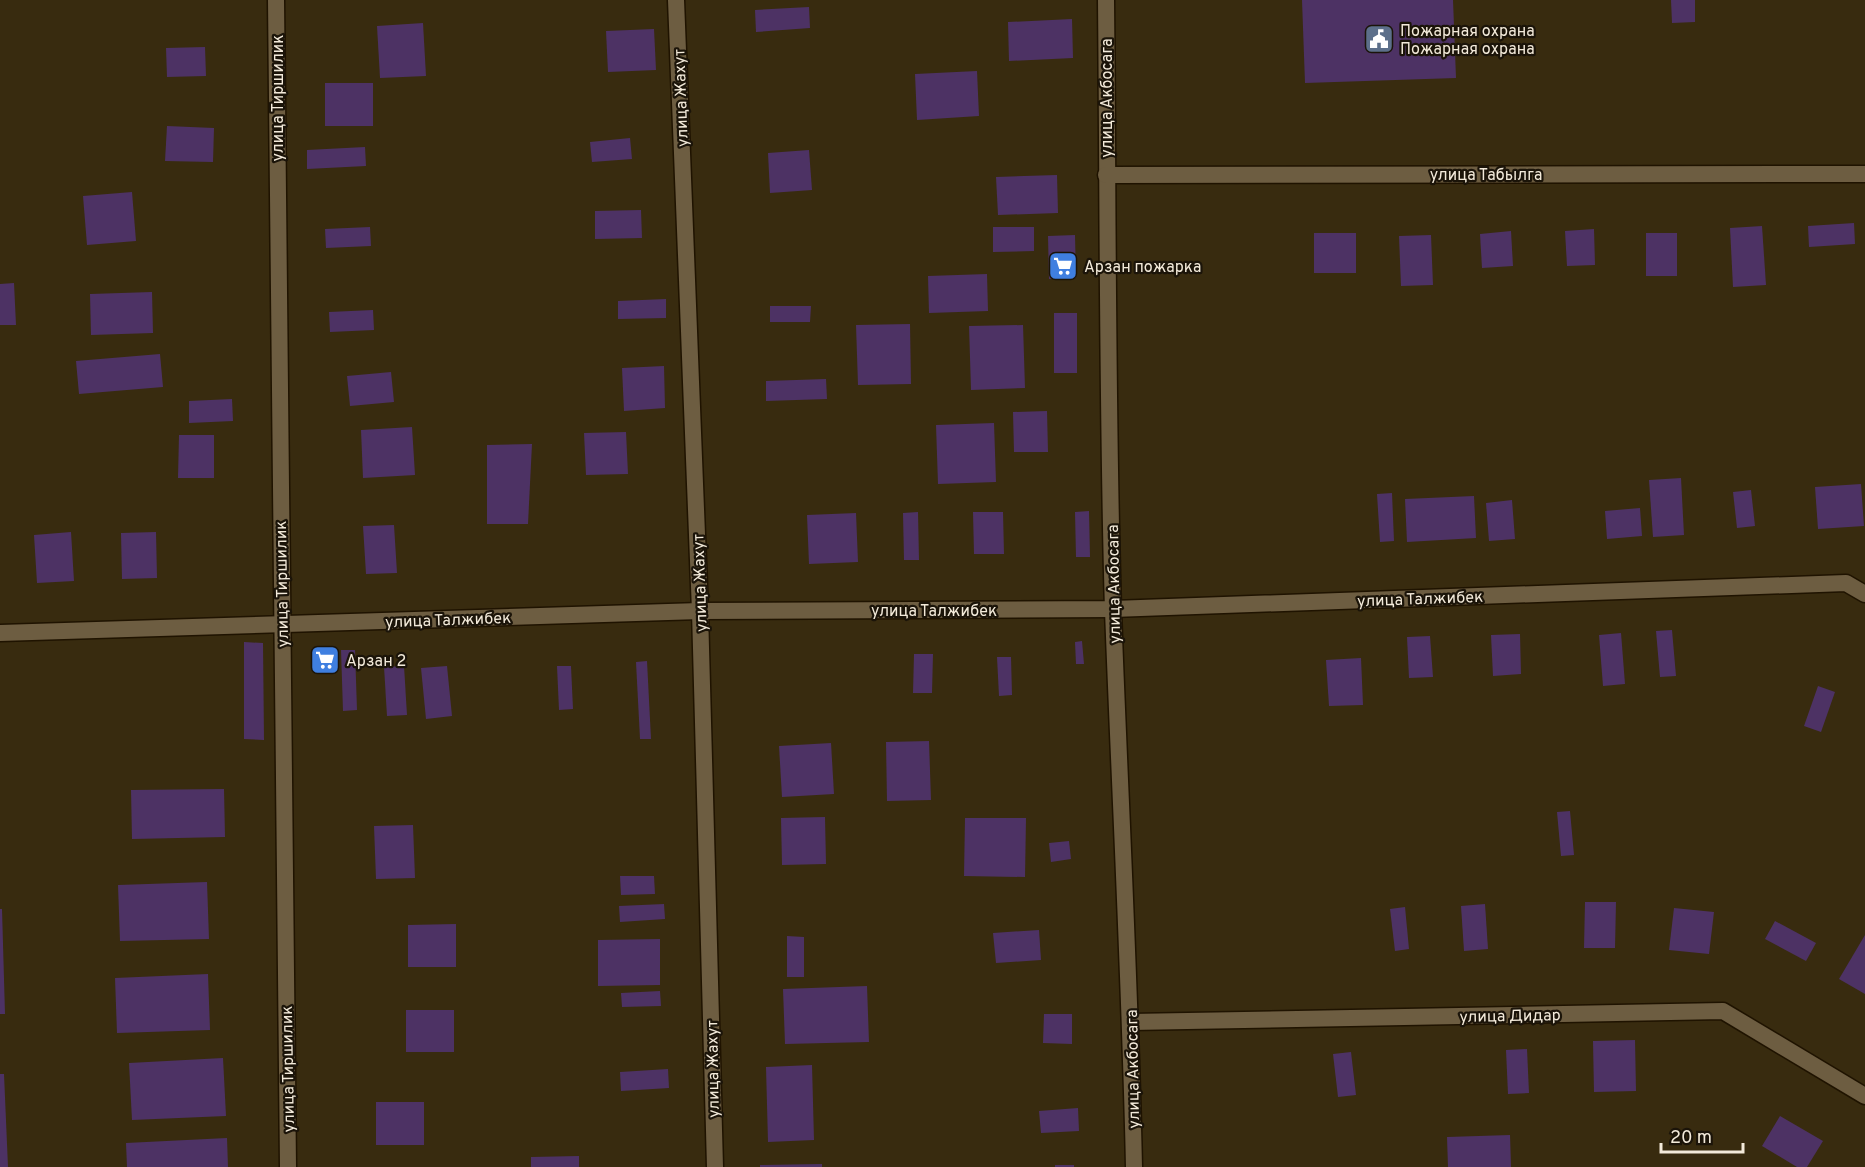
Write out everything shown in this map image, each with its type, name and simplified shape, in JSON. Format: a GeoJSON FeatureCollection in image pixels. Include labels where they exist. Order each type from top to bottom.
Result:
{"type":"FeatureCollection","features":[{"type":"Feature","properties":{"kind":"street","name":"улица Тиршилик"},"geometry":{"type":"LineString","coordinates":[[276,0],[288,1167]]}},
{"type":"Feature","properties":{"kind":"street","name":"улица Жахут"},"geometry":{"type":"LineString","coordinates":[[676,0],[700,611],[715,1167]]}},
{"type":"Feature","properties":{"kind":"street","name":"улица Акбосага"},"geometry":{"type":"LineString","coordinates":[[1107,0],[1106,175],[1113,609],[1131,1022],[1134,1167]]}},
{"type":"Feature","properties":{"kind":"street","name":"улица Табылга"},"geometry":{"type":"LineString","coordinates":[[1106,175],[1865,174]]}},
{"type":"Feature","properties":{"kind":"street","name":"улица Талжибек"},"geometry":{"type":"LineString","coordinates":[[0,633],[700,611],[1113,609],[1846,583],[1865,594]]}},
{"type":"Feature","properties":{"kind":"street","name":"улица Дидар"},"geometry":{"type":"LineString","coordinates":[[1131,1022],[1722,1011],[1865,1096]]}},
{"type":"Feature","properties":{"kind":"building","name":"Пожарная охрана Пожарная охрана"},"geometry":{"type":"Polygon","coordinates":[[[1302,0],[1453,0],[1456,78],[1305,83],[1302,0]]]}},
{"type":"Feature","properties":{"kind":"building"},"geometry":{"type":"Polygon","coordinates":[[[1671,0],[1695,0],[1695,22],[1672,23],[1671,0]]]}},
{"type":"Feature","properties":{"kind":"building"},"geometry":{"type":"Polygon","coordinates":[[[809,7],[810,28],[756,32],[755,10],[809,7]]]}},
{"type":"Feature","properties":{"kind":"building"},"geometry":{"type":"Polygon","coordinates":[[[1072,19],[1073,58],[1009,61],[1008,22],[1072,19]]]}},
{"type":"Feature","properties":{"kind":"building"},"geometry":{"type":"Polygon","coordinates":[[[423,23],[426,76],[380,78],[377,26],[423,23]]]}},
{"type":"Feature","properties":{"kind":"building"},"geometry":{"type":"Polygon","coordinates":[[[654,29],[656,70],[608,72],[606,31],[654,29]]]}},
{"type":"Feature","properties":{"kind":"building"},"geometry":{"type":"Polygon","coordinates":[[[205,47],[206,76],[167,77],[166,48],[205,47]]]}},
{"type":"Feature","properties":{"kind":"building"},"geometry":{"type":"Polygon","coordinates":[[[977,71],[979,116],[917,120],[915,74],[977,71]]]}},
{"type":"Feature","properties":{"kind":"building"},"geometry":{"type":"Polygon","coordinates":[[[325,83],[373,83],[373,126],[325,126],[325,83]]]}},
{"type":"Feature","properties":{"kind":"building"},"geometry":{"type":"Polygon","coordinates":[[[167,126],[214,128],[213,162],[165,161],[167,126]]]}},
{"type":"Feature","properties":{"kind":"building"},"geometry":{"type":"Polygon","coordinates":[[[630,138],[632,159],[592,162],[590,142],[630,138]]]}},
{"type":"Feature","properties":{"kind":"building"},"geometry":{"type":"Polygon","coordinates":[[[365,147],[366,166],[307,169],[307,150],[365,147]]]}},
{"type":"Feature","properties":{"kind":"building"},"geometry":{"type":"Polygon","coordinates":[[[809,150],[812,190],[770,193],[768,153],[809,150]]]}},
{"type":"Feature","properties":{"kind":"building"},"geometry":{"type":"Polygon","coordinates":[[[1057,175],[1058,213],[998,215],[996,177],[1057,175]]]}},
{"type":"Feature","properties":{"kind":"building"},"geometry":{"type":"Polygon","coordinates":[[[132,192],[136,241],[87,245],[83,196],[132,192]]]}},
{"type":"Feature","properties":{"kind":"building"},"geometry":{"type":"Polygon","coordinates":[[[641,210],[642,238],[595,239],[595,211],[641,210]]]}},
{"type":"Feature","properties":{"kind":"building"},"geometry":{"type":"Polygon","coordinates":[[[1854,223],[1855,244],[1809,247],[1808,226],[1854,223]]]}},
{"type":"Feature","properties":{"kind":"building"},"geometry":{"type":"Polygon","coordinates":[[[1762,226],[1766,285],[1733,287],[1730,228],[1762,226]]]}},
{"type":"Feature","properties":{"kind":"building"},"geometry":{"type":"Polygon","coordinates":[[[370,227],[371,246],[326,248],[325,229],[370,227]]]}},
{"type":"Feature","properties":{"kind":"building"},"geometry":{"type":"Polygon","coordinates":[[[993,227],[1034,227],[1034,251],[993,252],[993,227]]]}},
{"type":"Feature","properties":{"kind":"building"},"geometry":{"type":"Polygon","coordinates":[[[1594,229],[1595,265],[1567,266],[1565,231],[1594,229]]]}},
{"type":"Feature","properties":{"kind":"building"},"geometry":{"type":"Polygon","coordinates":[[[1511,231],[1513,266],[1482,268],[1480,234],[1511,231]]]}},
{"type":"Feature","properties":{"kind":"building"},"geometry":{"type":"Polygon","coordinates":[[[1314,233],[1356,233],[1356,273],[1314,273],[1314,233]]]}},
{"type":"Feature","properties":{"kind":"building"},"geometry":{"type":"Polygon","coordinates":[[[1646,233],[1677,233],[1677,276],[1646,276],[1646,233]]]}},
{"type":"Feature","properties":{"kind":"building"},"geometry":{"type":"Polygon","coordinates":[[[1075,235],[1076,278],[1049,279],[1048,236],[1075,235]]]}},
{"type":"Feature","properties":{"kind":"building"},"geometry":{"type":"Polygon","coordinates":[[[1431,235],[1433,285],[1401,286],[1399,236],[1431,235]]]}},
{"type":"Feature","properties":{"kind":"building"},"geometry":{"type":"Polygon","coordinates":[[[987,274],[988,311],[929,313],[928,276],[987,274]]]}},
{"type":"Feature","properties":{"kind":"building"},"geometry":{"type":"Polygon","coordinates":[[[14,283],[16,325],[0,325],[0,284],[14,283]]]}},
{"type":"Feature","properties":{"kind":"building"},"geometry":{"type":"Polygon","coordinates":[[[152,292],[153,333],[91,335],[90,294],[152,292]]]}},
{"type":"Feature","properties":{"kind":"building"},"geometry":{"type":"Polygon","coordinates":[[[666,299],[666,318],[618,319],[618,301],[666,299]]]}},
{"type":"Feature","properties":{"kind":"building"},"geometry":{"type":"Polygon","coordinates":[[[770,306],[811,306],[810,322],[770,322],[770,306]]]}},
{"type":"Feature","properties":{"kind":"building"},"geometry":{"type":"Polygon","coordinates":[[[373,310],[374,330],[330,332],[329,312],[373,310]]]}},
{"type":"Feature","properties":{"kind":"building"},"geometry":{"type":"Polygon","coordinates":[[[1054,313],[1077,313],[1077,373],[1054,373],[1054,313]]]}},
{"type":"Feature","properties":{"kind":"building"},"geometry":{"type":"Polygon","coordinates":[[[910,324],[911,384],[858,385],[856,325],[910,324]]]}},
{"type":"Feature","properties":{"kind":"building"},"geometry":{"type":"Polygon","coordinates":[[[1023,325],[1025,388],[971,390],[969,326],[1023,325]]]}},
{"type":"Feature","properties":{"kind":"building"},"geometry":{"type":"Polygon","coordinates":[[[160,354],[163,387],[79,394],[76,361],[160,354]]]}},
{"type":"Feature","properties":{"kind":"building"},"geometry":{"type":"Polygon","coordinates":[[[664,366],[665,408],[624,411],[622,368],[664,366]]]}},
{"type":"Feature","properties":{"kind":"building"},"geometry":{"type":"Polygon","coordinates":[[[391,372],[394,402],[350,406],[347,376],[391,372]]]}},
{"type":"Feature","properties":{"kind":"building"},"geometry":{"type":"Polygon","coordinates":[[[826,379],[827,399],[766,401],[766,381],[826,379]]]}},
{"type":"Feature","properties":{"kind":"building"},"geometry":{"type":"Polygon","coordinates":[[[232,399],[233,421],[189,423],[189,401],[232,399]]]}},
{"type":"Feature","properties":{"kind":"building"},"geometry":{"type":"Polygon","coordinates":[[[1047,411],[1048,452],[1014,452],[1013,412],[1047,411]]]}},
{"type":"Feature","properties":{"kind":"building"},"geometry":{"type":"Polygon","coordinates":[[[994,423],[996,482],[938,484],[936,425],[994,423]]]}},
{"type":"Feature","properties":{"kind":"building"},"geometry":{"type":"Polygon","coordinates":[[[412,427],[415,475],[363,478],[361,430],[412,427]]]}},
{"type":"Feature","properties":{"kind":"building"},"geometry":{"type":"Polygon","coordinates":[[[626,432],[628,474],[586,475],[584,433],[626,432]]]}},
{"type":"Feature","properties":{"kind":"building"},"geometry":{"type":"Polygon","coordinates":[[[179,435],[214,435],[214,478],[178,478],[179,435]]]}},
{"type":"Feature","properties":{"kind":"building"},"geometry":{"type":"Polygon","coordinates":[[[532,444],[528,524],[487,524],[487,445],[532,444]]]}},
{"type":"Feature","properties":{"kind":"building"},"geometry":{"type":"Polygon","coordinates":[[[1681,478],[1684,535],[1653,537],[1649,480],[1681,478]]]}},
{"type":"Feature","properties":{"kind":"building"},"geometry":{"type":"Polygon","coordinates":[[[1861,484],[1864,526],[1818,529],[1815,487],[1861,484]]]}},
{"type":"Feature","properties":{"kind":"building"},"geometry":{"type":"Polygon","coordinates":[[[1751,490],[1755,526],[1737,528],[1733,492],[1751,490]]]}},
{"type":"Feature","properties":{"kind":"building"},"geometry":{"type":"Polygon","coordinates":[[[1392,493],[1394,541],[1380,542],[1377,494],[1392,493]]]}},
{"type":"Feature","properties":{"kind":"building"},"geometry":{"type":"Polygon","coordinates":[[[1474,496],[1476,538],[1407,542],[1405,499],[1474,496]]]}},
{"type":"Feature","properties":{"kind":"building"},"geometry":{"type":"Polygon","coordinates":[[[1512,500],[1515,539],[1489,541],[1486,503],[1512,500]]]}},
{"type":"Feature","properties":{"kind":"building"},"geometry":{"type":"Polygon","coordinates":[[[1640,508],[1642,536],[1607,539],[1605,511],[1640,508]]]}},
{"type":"Feature","properties":{"kind":"building"},"geometry":{"type":"Polygon","coordinates":[[[1089,511],[1090,557],[1076,557],[1075,512],[1089,511]]]}},
{"type":"Feature","properties":{"kind":"building"},"geometry":{"type":"Polygon","coordinates":[[[918,512],[919,560],[904,560],[903,513],[918,512]]]}},
{"type":"Feature","properties":{"kind":"building"},"geometry":{"type":"Polygon","coordinates":[[[973,512],[1003,512],[1004,554],[974,554],[973,512]]]}},
{"type":"Feature","properties":{"kind":"building"},"geometry":{"type":"Polygon","coordinates":[[[856,513],[858,562],[809,564],[807,515],[856,513]]]}},
{"type":"Feature","properties":{"kind":"building"},"geometry":{"type":"Polygon","coordinates":[[[394,525],[397,573],[366,574],[363,526],[394,525]]]}},
{"type":"Feature","properties":{"kind":"building"},"geometry":{"type":"Polygon","coordinates":[[[71,532],[74,581],[37,583],[34,535],[71,532]]]}},
{"type":"Feature","properties":{"kind":"building"},"geometry":{"type":"Polygon","coordinates":[[[156,532],[157,578],[122,579],[121,533],[156,532]]]}},
{"type":"Feature","properties":{"kind":"building"},"geometry":{"type":"Polygon","coordinates":[[[1672,630],[1676,676],[1660,677],[1656,631],[1672,630]]]}},
{"type":"Feature","properties":{"kind":"building"},"geometry":{"type":"Polygon","coordinates":[[[1621,633],[1625,684],[1603,686],[1599,635],[1621,633]]]}},
{"type":"Feature","properties":{"kind":"building"},"geometry":{"type":"Polygon","coordinates":[[[1520,634],[1521,674],[1493,676],[1491,635],[1520,634]]]}},
{"type":"Feature","properties":{"kind":"building"},"geometry":{"type":"Polygon","coordinates":[[[1430,636],[1433,677],[1409,678],[1407,637],[1430,636]]]}},
{"type":"Feature","properties":{"kind":"building"},"geometry":{"type":"Polygon","coordinates":[[[1082,641],[1084,664],[1076,664],[1075,642],[1082,641]]]}},
{"type":"Feature","properties":{"kind":"building"},"geometry":{"type":"Polygon","coordinates":[[[244,642],[263,643],[264,740],[244,739],[244,642]]]}},
{"type":"Feature","properties":{"kind":"building"},"geometry":{"type":"Polygon","coordinates":[[[341,650],[355,650],[357,710],[343,711],[341,650]]]}},
{"type":"Feature","properties":{"kind":"building"},"geometry":{"type":"Polygon","coordinates":[[[914,654],[933,654],[932,693],[913,693],[914,654]]]}},
{"type":"Feature","properties":{"kind":"building"},"geometry":{"type":"Polygon","coordinates":[[[997,657],[1011,657],[1012,695],[999,696],[997,657]]]}},
{"type":"Feature","properties":{"kind":"building"},"geometry":{"type":"Polygon","coordinates":[[[1361,658],[1363,705],[1329,706],[1326,660],[1361,658]]]}},
{"type":"Feature","properties":{"kind":"building"},"geometry":{"type":"Polygon","coordinates":[[[647,661],[651,739],[640,739],[636,662],[647,661]]]}},
{"type":"Feature","properties":{"kind":"building"},"geometry":{"type":"Polygon","coordinates":[[[404,666],[407,715],[387,716],[384,667],[404,666]]]}},
{"type":"Feature","properties":{"kind":"building"},"geometry":{"type":"Polygon","coordinates":[[[447,666],[452,716],[426,719],[421,668],[447,666]]]}},
{"type":"Feature","properties":{"kind":"building"},"geometry":{"type":"Polygon","coordinates":[[[557,666],[571,666],[573,709],[559,710],[557,666]]]}},
{"type":"Feature","properties":{"kind":"building"},"geometry":{"type":"Polygon","coordinates":[[[1818,686],[1835,692],[1821,732],[1804,726],[1818,686]]]}},
{"type":"Feature","properties":{"kind":"building"},"geometry":{"type":"Polygon","coordinates":[[[929,741],[931,800],[887,801],[886,742],[929,741]]]}},
{"type":"Feature","properties":{"kind":"building"},"geometry":{"type":"Polygon","coordinates":[[[831,743],[834,794],[782,797],[779,746],[831,743]]]}},
{"type":"Feature","properties":{"kind":"building"},"geometry":{"type":"Polygon","coordinates":[[[224,789],[225,837],[132,839],[131,790],[224,789]]]}},
{"type":"Feature","properties":{"kind":"building"},"geometry":{"type":"Polygon","coordinates":[[[1570,811],[1574,855],[1561,856],[1557,812],[1570,811]]]}},
{"type":"Feature","properties":{"kind":"building"},"geometry":{"type":"Polygon","coordinates":[[[825,817],[826,864],[782,865],[781,818],[825,817]]]}},
{"type":"Feature","properties":{"kind":"building"},"geometry":{"type":"Polygon","coordinates":[[[965,818],[1026,818],[1025,877],[964,876],[965,818]]]}},
{"type":"Feature","properties":{"kind":"building"},"geometry":{"type":"Polygon","coordinates":[[[413,825],[415,878],[376,879],[374,826],[413,825]]]}},
{"type":"Feature","properties":{"kind":"building"},"geometry":{"type":"Polygon","coordinates":[[[1069,841],[1071,859],[1051,862],[1049,843],[1069,841]]]}},
{"type":"Feature","properties":{"kind":"building"},"geometry":{"type":"Polygon","coordinates":[[[620,876],[654,876],[655,894],[621,895],[620,876]]]}},
{"type":"Feature","properties":{"kind":"building"},"geometry":{"type":"Polygon","coordinates":[[[207,882],[209,939],[120,941],[118,885],[207,882]]]}},
{"type":"Feature","properties":{"kind":"building"},"geometry":{"type":"Polygon","coordinates":[[[1585,902],[1616,902],[1615,948],[1584,948],[1585,902]]]}},
{"type":"Feature","properties":{"kind":"building"},"geometry":{"type":"Polygon","coordinates":[[[664,904],[665,919],[620,922],[619,906],[664,904]]]}},
{"type":"Feature","properties":{"kind":"building"},"geometry":{"type":"Polygon","coordinates":[[[1485,904],[1488,949],[1464,951],[1461,906],[1485,904]]]}},
{"type":"Feature","properties":{"kind":"building"},"geometry":{"type":"Polygon","coordinates":[[[1405,907],[1409,949],[1395,951],[1390,909],[1405,907]]]}},
{"type":"Feature","properties":{"kind":"building"},"geometry":{"type":"Polygon","coordinates":[[[1674,908],[1714,912],[1709,954],[1669,950],[1674,908]]]}},
{"type":"Feature","properties":{"kind":"building"},"geometry":{"type":"Polygon","coordinates":[[[0,909],[2,909],[5,1014],[0,1014],[0,909]]]}},
{"type":"Feature","properties":{"kind":"building"},"geometry":{"type":"Polygon","coordinates":[[[1775,921],[1816,943],[1806,961],[1765,939],[1775,921]]]}},
{"type":"Feature","properties":{"kind":"building"},"geometry":{"type":"Polygon","coordinates":[[[456,924],[456,967],[408,967],[408,925],[456,924]]]}},
{"type":"Feature","properties":{"kind":"building"},"geometry":{"type":"Polygon","coordinates":[[[1039,930],[1041,960],[996,963],[993,933],[1039,930]]]}},
{"type":"Feature","properties":{"kind":"building"},"geometry":{"type":"Polygon","coordinates":[[[1865,935],[1865,994],[1839,979],[1865,935]]]}},
{"type":"Feature","properties":{"kind":"building"},"geometry":{"type":"Polygon","coordinates":[[[787,936],[804,937],[804,977],[787,977],[787,936]]]}},
{"type":"Feature","properties":{"kind":"building"},"geometry":{"type":"Polygon","coordinates":[[[660,939],[660,985],[598,986],[598,940],[660,939]]]}},
{"type":"Feature","properties":{"kind":"building"},"geometry":{"type":"Polygon","coordinates":[[[208,974],[210,1030],[117,1033],[115,978],[208,974]]]}},
{"type":"Feature","properties":{"kind":"building"},"geometry":{"type":"Polygon","coordinates":[[[867,986],[869,1042],[785,1044],[783,989],[867,986]]]}},
{"type":"Feature","properties":{"kind":"building"},"geometry":{"type":"Polygon","coordinates":[[[660,991],[661,1006],[622,1007],[621,993],[660,991]]]}},
{"type":"Feature","properties":{"kind":"building"},"geometry":{"type":"Polygon","coordinates":[[[406,1010],[454,1010],[454,1052],[406,1052],[406,1010]]]}},
{"type":"Feature","properties":{"kind":"building"},"geometry":{"type":"Polygon","coordinates":[[[1044,1014],[1072,1014],[1072,1044],[1043,1043],[1044,1014]]]}},
{"type":"Feature","properties":{"kind":"building"},"geometry":{"type":"Polygon","coordinates":[[[1635,1040],[1636,1091],[1594,1092],[1593,1041],[1635,1040]]]}},
{"type":"Feature","properties":{"kind":"building"},"geometry":{"type":"Polygon","coordinates":[[[1527,1049],[1529,1093],[1508,1094],[1506,1050],[1527,1049]]]}},
{"type":"Feature","properties":{"kind":"building"},"geometry":{"type":"Polygon","coordinates":[[[1351,1052],[1356,1095],[1338,1097],[1333,1054],[1351,1052]]]}},
{"type":"Feature","properties":{"kind":"building"},"geometry":{"type":"Polygon","coordinates":[[[223,1058],[226,1116],[132,1120],[129,1063],[223,1058]]]}},
{"type":"Feature","properties":{"kind":"building"},"geometry":{"type":"Polygon","coordinates":[[[812,1065],[814,1140],[768,1142],[766,1067],[812,1065]]]}},
{"type":"Feature","properties":{"kind":"building"},"geometry":{"type":"Polygon","coordinates":[[[668,1069],[669,1088],[621,1091],[620,1072],[668,1069]]]}},
{"type":"Feature","properties":{"kind":"building"},"geometry":{"type":"Polygon","coordinates":[[[0,1074],[4,1074],[8,1167],[0,1167],[0,1074]]]}},
{"type":"Feature","properties":{"kind":"building"},"geometry":{"type":"Polygon","coordinates":[[[376,1102],[424,1102],[424,1145],[376,1145],[376,1102]]]}},
{"type":"Feature","properties":{"kind":"building"},"geometry":{"type":"Polygon","coordinates":[[[1078,1108],[1079,1131],[1041,1133],[1039,1111],[1078,1108]]]}},
{"type":"Feature","properties":{"kind":"building"},"geometry":{"type":"Polygon","coordinates":[[[1780,1116],[1823,1141],[1807,1167],[1797,1167],[1762,1146],[1780,1116]]]}},
{"type":"Feature","properties":{"kind":"building"},"geometry":{"type":"Polygon","coordinates":[[[1510,1135],[1511,1167],[1448,1167],[1447,1137],[1510,1135]]]}},
{"type":"Feature","properties":{"kind":"building"},"geometry":{"type":"Polygon","coordinates":[[[227,1138],[228,1167],[127,1167],[126,1143],[227,1138]]]}},
{"type":"Feature","properties":{"kind":"building"},"geometry":{"type":"Polygon","coordinates":[[[579,1156],[579,1167],[531,1167],[531,1157],[579,1156]]]}},
{"type":"Feature","properties":{"kind":"building"},"geometry":{"type":"Polygon","coordinates":[[[822,1164],[822,1167],[760,1167],[760,1165],[822,1164]]]}},
{"type":"Feature","properties":{"kind":"building"},"geometry":{"type":"Polygon","coordinates":[[[1055,1165],[1074,1165],[1074,1167],[1055,1167],[1055,1165]]]}},
{"type":"Feature","properties":{"kind":"place","name":"Пожарная охрана Пожарная охрана"},"geometry":{"type":"Point","coordinates":[1379,39]}},
{"type":"Feature","properties":{"kind":"place","name":"Арзан пожарка"},"geometry":{"type":"Point","coordinates":[1063,266]}},
{"type":"Feature","properties":{"kind":"place","name":"Арзан 2"},"geometry":{"type":"Point","coordinates":[325,660]}}]}
